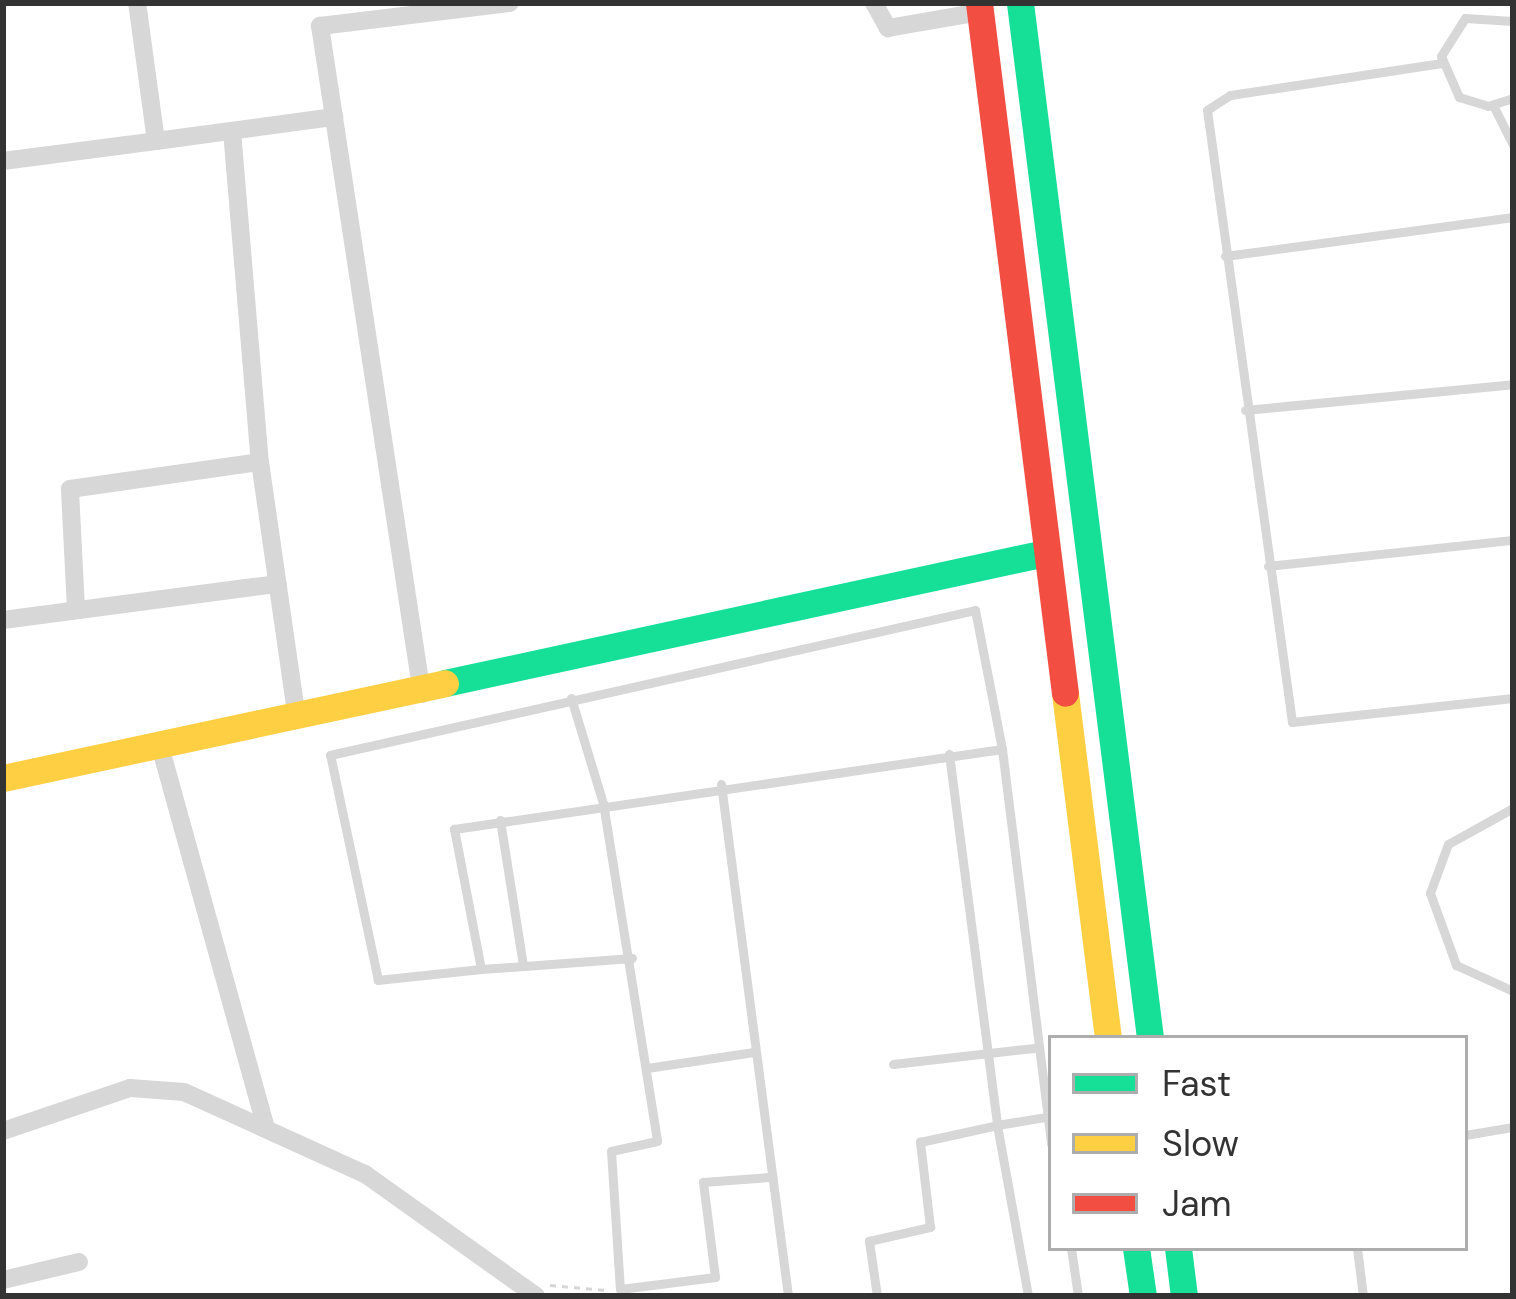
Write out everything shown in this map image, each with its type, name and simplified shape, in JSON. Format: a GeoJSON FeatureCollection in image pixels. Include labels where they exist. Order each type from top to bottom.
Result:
{"type":"FeatureCollection","features":[{"type":"Feature","properties":{"kind":"street"},"geometry":{"type":"LineString","coordinates":[[137,3],[156,141]]}},
{"type":"Feature","properties":{"kind":"street"},"geometry":{"type":"LineString","coordinates":[[422,694],[320,26],[510,3]]}},
{"type":"Feature","properties":{"kind":"street"},"geometry":{"type":"LineString","coordinates":[[874,3],[889,28],[979,8],[1108,1035]]}},
{"type":"Feature","properties":{"kind":"street"},"geometry":{"type":"LineString","coordinates":[[1020,3],[1150,1035]]}},
{"type":"Feature","properties":{"kind":"street"},"geometry":{"type":"LineString","coordinates":[[3,161],[334,117]]}},
{"type":"Feature","properties":{"kind":"street"},"geometry":{"type":"LineString","coordinates":[[232,131],[260,462],[297,719]]}},
{"type":"Feature","properties":{"kind":"street"},"geometry":{"type":"LineString","coordinates":[[76,609],[70,489],[260,462]]}},
{"type":"Feature","properties":{"kind":"street"},"geometry":{"type":"LineString","coordinates":[[3,778],[422,694],[1045,553]]}},
{"type":"Feature","properties":{"kind":"street"},"geometry":{"type":"LineString","coordinates":[[3,620],[278,584]]}},
{"type":"Feature","properties":{"kind":"street"},"geometry":{"type":"LineString","coordinates":[[160,746],[266,1128]]}},
{"type":"Feature","properties":{"kind":"street"},"geometry":{"type":"LineString","coordinates":[[3,1132],[153,1085],[266,1128],[420,1205],[536,1296]]}},
{"type":"Feature","properties":{"kind":"street"},"geometry":{"type":"LineString","coordinates":[[1136,1251],[1143,1296]]}},
{"type":"Feature","properties":{"kind":"street"},"geometry":{"type":"LineString","coordinates":[[1178,1251],[1184,1296]]}},
{"type":"Feature","properties":{"kind":"street"},"geometry":{"type":"LineString","coordinates":[[3,1280],[79,1262]]}},
{"type":"Feature","properties":{"kind":"lane"},"geometry":{"type":"LineString","coordinates":[[1513,21],[1495,8],[1479,8],[1453,28],[1442,63],[1459,97],[1493,105],[1513,98]]}},
{"type":"Feature","properties":{"kind":"lane"},"geometry":{"type":"LineString","coordinates":[[1442,63],[1230,94],[1207,110],[1245,410],[1292,722],[1513,698]]}},
{"type":"Feature","properties":{"kind":"lane"},"geometry":{"type":"LineString","coordinates":[[1493,105],[1513,145]]}},
{"type":"Feature","properties":{"kind":"lane"},"geometry":{"type":"LineString","coordinates":[[1226,256],[1513,218]]}},
{"type":"Feature","properties":{"kind":"lane"},"geometry":{"type":"LineString","coordinates":[[1245,410],[1513,384]]}},
{"type":"Feature","properties":{"kind":"lane"},"geometry":{"type":"LineString","coordinates":[[1268,566],[1513,540]]}},
{"type":"Feature","properties":{"kind":"lane"},"geometry":{"type":"LineString","coordinates":[[632,958],[378,980],[330,755],[975,610],[1002,749],[1034,1048],[1047,1098],[1048,1128]]}},
{"type":"Feature","properties":{"kind":"lane"},"geometry":{"type":"LineString","coordinates":[[571,698],[603,803],[632,958],[657,1141],[611,1151],[620,1289],[715,1277],[703,1182],[770,1177]]}},
{"type":"Feature","properties":{"kind":"lane"},"geometry":{"type":"LineString","coordinates":[[481,969],[454,829],[721,784],[1002,749]]}},
{"type":"Feature","properties":{"kind":"lane"},"geometry":{"type":"LineString","coordinates":[[949,754],[985,1054],[1028,1296]]}},
{"type":"Feature","properties":{"kind":"lane"},"geometry":{"type":"LineString","coordinates":[[721,784],[788,1296]]}},
{"type":"Feature","properties":{"kind":"lane"},"geometry":{"type":"LineString","coordinates":[[1513,808],[1448,844],[1430,893],[1456,965],[1513,991]]}},
{"type":"Feature","properties":{"kind":"lane"},"geometry":{"type":"LineString","coordinates":[[500,820],[523,966]]}},
{"type":"Feature","properties":{"kind":"lane"},"geometry":{"type":"LineString","coordinates":[[893,1064],[1034,1048]]}},
{"type":"Feature","properties":{"kind":"lane"},"geometry":{"type":"LineString","coordinates":[[647,1068],[754,1052]]}},
{"type":"Feature","properties":{"kind":"lane"},"geometry":{"type":"LineString","coordinates":[[1037,1070],[1048,1068]]}},
{"type":"Feature","properties":{"kind":"lane"},"geometry":{"type":"LineString","coordinates":[[877,1296],[869,1240],[930,1227],[920,1142],[1046,1118]]}},
{"type":"Feature","properties":{"kind":"lane"},"geometry":{"type":"LineString","coordinates":[[1468,1134],[1513,1127]]}},
{"type":"Feature","properties":{"kind":"lane"},"geometry":{"type":"LineString","coordinates":[[1071,1251],[1078,1296]]}},
{"type":"Feature","properties":{"kind":"lane"},"geometry":{"type":"LineString","coordinates":[[1357,1251],[1364,1296]]}},
{"type":"Feature","properties":{"kind":"path"},"geometry":{"type":"LineString","coordinates":[[519,1280],[620,1289]]}},
{"type":"Feature","properties":{"kind":"traffic: fast"},"geometry":{"type":"LineString","coordinates":[[1020,3],[1150,1035]]}},
{"type":"Feature","properties":{"kind":"traffic: fast"},"geometry":{"type":"LineString","coordinates":[[445,683],[1045,553]]}},
{"type":"Feature","properties":{"kind":"traffic: fast"},"geometry":{"type":"LineString","coordinates":[[1136,1251],[1143,1296]]}},
{"type":"Feature","properties":{"kind":"traffic: fast"},"geometry":{"type":"LineString","coordinates":[[1178,1251],[1184,1296]]}},
{"type":"Feature","properties":{"kind":"traffic: slow"},"geometry":{"type":"LineString","coordinates":[[3,778],[445,683]]}},
{"type":"Feature","properties":{"kind":"traffic: slow"},"geometry":{"type":"LineString","coordinates":[[1065,693],[1108,1035]]}},
{"type":"Feature","properties":{"kind":"traffic: jam"},"geometry":{"type":"LineString","coordinates":[[979,3],[1065,693]]}}]}
